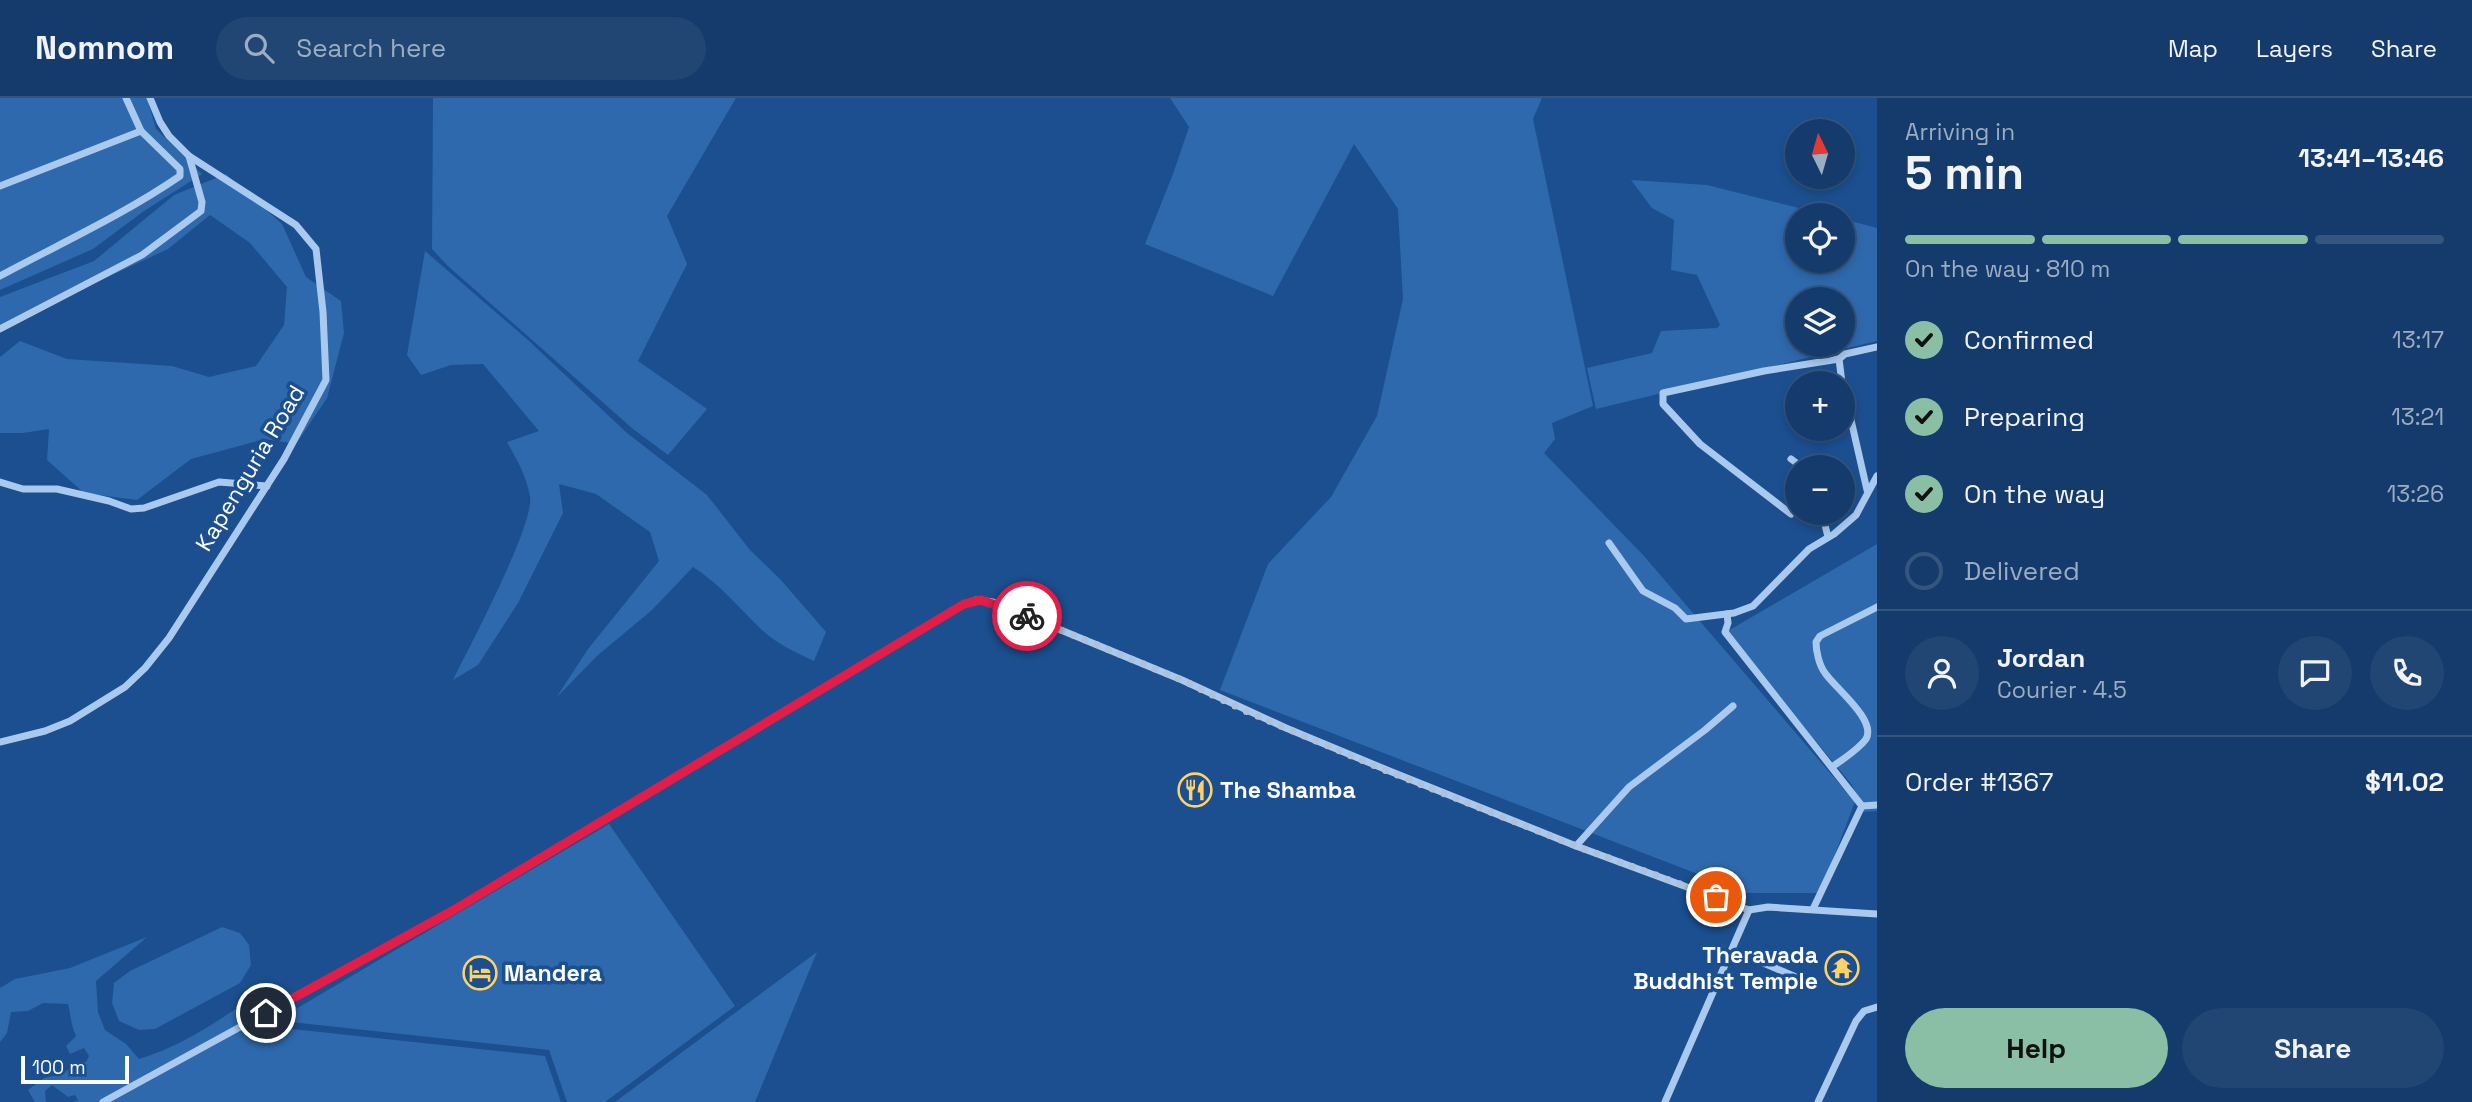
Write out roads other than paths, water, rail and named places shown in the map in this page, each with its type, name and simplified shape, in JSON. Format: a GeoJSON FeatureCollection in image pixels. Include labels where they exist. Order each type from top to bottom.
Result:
{"type":"FeatureCollection","features":[{"type":"Feature","properties":{"kind":"street"},"geometry":{"type":"LineString","coordinates":[[0,276],[150,197],[180,176],[180,169],[141,131],[126,98]]}},
{"type":"Feature","properties":{"kind":"street","name":"Kapenguria Road"},"geometry":{"type":"LineString","coordinates":[[0,742],[19,739],[70,720],[125,687],[145,668],[169,638],[267,486],[326,380],[323,312],[316,249],[296,225],[189,156],[164,129],[150,98]]}},
{"type":"Feature","properties":{"kind":"street"},"geometry":{"type":"LineString","coordinates":[[0,186],[141,131]]}},
{"type":"Feature","properties":{"kind":"street"},"geometry":{"type":"LineString","coordinates":[[0,329],[142,255],[201,211],[202,202],[189,156]]}},
{"type":"Feature","properties":{"kind":"street"},"geometry":{"type":"LineString","coordinates":[[1785,509],[1700,444],[1663,404],[1663,393],[1764,371],[1839,359],[1845,354],[1877,346]]}},
{"type":"Feature","properties":{"kind":"street"},"geometry":{"type":"LineString","coordinates":[[1839,359],[1840,371]]}},
{"type":"Feature","properties":{"kind":"street"},"geometry":{"type":"LineString","coordinates":[[1855,438],[1868,491]]}},
{"type":"Feature","properties":{"kind":"street"},"geometry":{"type":"LineString","coordinates":[[1609,543],[1643,591],[1675,608],[1686,620],[1727,614],[1753,606],[1809,550],[1843,528],[1856,515],[1877,476]]}},
{"type":"Feature","properties":{"kind":"street"},"geometry":{"type":"LineString","coordinates":[[0,482],[23,489],[57,489],[131,509],[144,508],[219,482],[267,486]]}},
{"type":"Feature","properties":{"kind":"street"},"geometry":{"type":"LineString","coordinates":[[1825,525],[1828,537]]}},
{"type":"Feature","properties":{"kind":"street"},"geometry":{"type":"LineString","coordinates":[[103,1102],[452,911],[964,604],[976,600],[993,602],[1106,648],[1286,729],[1576,846],[1749,910],[1768,907],[1877,914]]}},
{"type":"Feature","properties":{"kind":"street"},"geometry":{"type":"LineString","coordinates":[[1832,767],[1866,738],[1870,730],[1862,713],[1823,671],[1816,642],[1820,636],[1877,607]]}},
{"type":"Feature","properties":{"kind":"street"},"geometry":{"type":"LineString","coordinates":[[1727,614],[1725,632],[1862,806]]}},
{"type":"Feature","properties":{"kind":"street"},"geometry":{"type":"LineString","coordinates":[[1576,846],[1629,787],[1733,706]]}},
{"type":"Feature","properties":{"kind":"street"},"geometry":{"type":"LineString","coordinates":[[1862,806],[1877,805]]}},
{"type":"Feature","properties":{"kind":"street"},"geometry":{"type":"LineString","coordinates":[[1812,909],[1862,806]]}},
{"type":"Feature","properties":{"kind":"street"},"geometry":{"type":"LineString","coordinates":[[1665,1102],[1749,910]]}},
{"type":"Feature","properties":{"kind":"street"},"geometry":{"type":"LineString","coordinates":[[1733,950],[1796,977]]}},
{"type":"Feature","properties":{"kind":"street"},"geometry":{"type":"LineString","coordinates":[[1818,1102],[1856,1021],[1864,1011],[1877,1007]]}},
{"type":"Feature","properties":{"kind":"place","name":"The Shamba"},"geometry":{"type":"Point","coordinates":[1195,790]}},
{"type":"Feature","properties":{"kind":"place","name":"Theravada Buddhist Temple"},"geometry":{"type":"Point","coordinates":[1842,968]}},
{"type":"Feature","properties":{"kind":"place","name":"Mandera"},"geometry":{"type":"Point","coordinates":[480,973]}}]}
